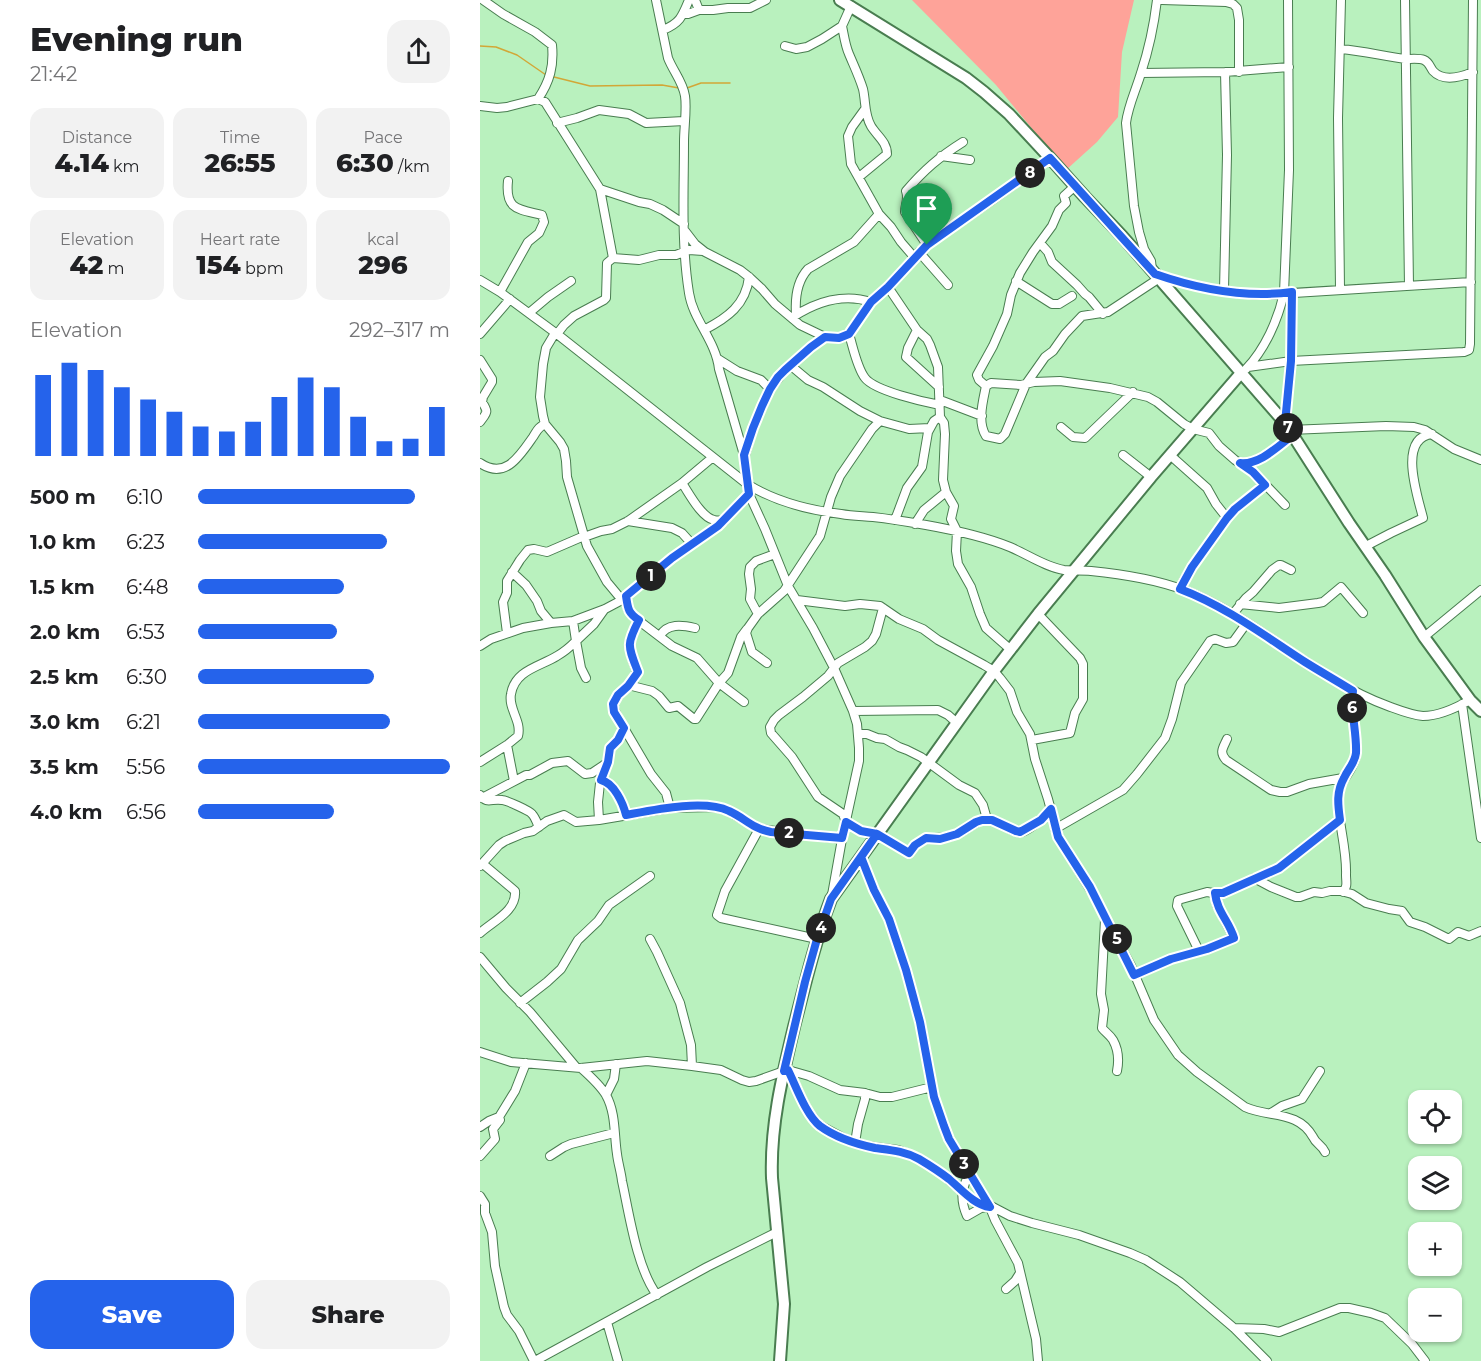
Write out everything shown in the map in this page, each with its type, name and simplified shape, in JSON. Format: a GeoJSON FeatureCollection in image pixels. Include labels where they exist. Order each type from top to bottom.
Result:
{"type":"FeatureCollection","features":[{"type":"Feature","properties":{"kind":"street"},"geometry":{"type":"LineString","coordinates":[[483,0],[552,45],[552,73],[538,99]]}},
{"type":"Feature","properties":{"kind":"street"},"geometry":{"type":"LineString","coordinates":[[656,0],[668,58],[685,95],[684,252],[693,311],[718,359],[744,455],[749,494],[788,586],[834,668],[853,711],[859,735],[859,761],[831,899],[817,939],[774,1128],[771,1157],[784,1304],[780,1361]]}},
{"type":"Feature","properties":{"kind":"street"},"geometry":{"type":"LineString","coordinates":[[663,30],[674,26],[679,21],[689,0]]}},
{"type":"Feature","properties":{"kind":"street"},"geometry":{"type":"LineString","coordinates":[[695,0],[699,10]]}},
{"type":"Feature","properties":{"kind":"street"},"geometry":{"type":"LineString","coordinates":[[683,14],[699,10],[750,8],[766,0]]}},
{"type":"Feature","properties":{"kind":"street"},"geometry":{"type":"LineString","coordinates":[[840,0],[966,78],[1009,114],[1244,370],[1289,429],[1466,702],[1481,838]]}},
{"type":"Feature","properties":{"kind":"street"},"geometry":{"type":"LineString","coordinates":[[1155,274],[1144,249],[1134,206],[1126,130],[1127,114],[1142,73],[1160,0],[1233,4],[1237,8],[1239,20],[1239,72]]}},
{"type":"Feature","properties":{"kind":"street"},"geometry":{"type":"LineString","coordinates":[[1240,463],[1256,460],[1272,451],[1289,429],[1291,361],[1288,293],[1288,0]]}},
{"type":"Feature","properties":{"kind":"street"},"geometry":{"type":"LineString","coordinates":[[1341,0],[1338,118],[1341,289]]}},
{"type":"Feature","properties":{"kind":"street"},"geometry":{"type":"LineString","coordinates":[[1405,0],[1409,286]]}},
{"type":"Feature","properties":{"kind":"street"},"geometry":{"type":"LineString","coordinates":[[1244,370],[1291,361],[1467,351],[1470,347],[1477,153],[1473,72],[1477,54],[1473,0]]}},
{"type":"Feature","properties":{"kind":"street"},"geometry":{"type":"LineString","coordinates":[[785,46],[796,49],[807,47],[842,26],[851,6]]}},
{"type":"Feature","properties":{"kind":"street"},"geometry":{"type":"LineString","coordinates":[[842,26],[847,50],[864,93],[865,109],[870,124],[883,141],[888,153],[859,177]]}},
{"type":"Feature","properties":{"kind":"street"},"geometry":{"type":"LineString","coordinates":[[1341,49],[1423,60],[1434,72],[1446,78],[1473,72]]}},
{"type":"Feature","properties":{"kind":"street"},"geometry":{"type":"LineString","coordinates":[[1142,73],[1239,72],[1289,67]]}},
{"type":"Feature","properties":{"kind":"street"},"geometry":{"type":"LineString","coordinates":[[1224,290],[1226,72]]}},
{"type":"Feature","properties":{"kind":"street"},"geometry":{"type":"LineString","coordinates":[[480,106],[507,107],[538,99],[545,102],[600,189],[612,258]]}},
{"type":"Feature","properties":{"kind":"street"},"geometry":{"type":"LineString","coordinates":[[865,109],[848,136],[851,164],[879,214],[901,242],[948,285]]}},
{"type":"Feature","properties":{"kind":"street"},"geometry":{"type":"LineString","coordinates":[[557,123],[599,110],[629,114],[646,123],[684,121]]}},
{"type":"Feature","properties":{"kind":"street"},"geometry":{"type":"LineString","coordinates":[[927,245],[905,212],[908,199],[906,191],[924,170],[963,142]]}},
{"type":"Feature","properties":{"kind":"street"},"geometry":{"type":"LineString","coordinates":[[941,156],[970,160]]}},
{"type":"Feature","properties":{"kind":"street"},"geometry":{"type":"LineString","coordinates":[[744,702],[719,683],[697,658],[672,646],[634,617],[624,598],[607,582],[584,537],[567,477],[564,449],[546,424],[540,397],[546,348],[574,316],[606,298],[607,263],[612,258],[639,260],[698,250],[740,270],[775,304],[794,316],[805,328],[825,337],[839,338],[849,334],[871,302],[927,245],[1050,158]]}},
{"type":"Feature","properties":{"kind":"street"},"geometry":{"type":"LineString","coordinates":[[500,292],[528,242],[543,227],[544,222],[542,215],[520,209],[508,200],[508,181]]}},
{"type":"Feature","properties":{"kind":"street"},"geometry":{"type":"LineString","coordinates":[[986,386],[977,375],[1007,314],[1016,281],[1052,226],[1059,210],[1066,203],[1064,196],[1075,186]]}},
{"type":"Feature","properties":{"kind":"street"},"geometry":{"type":"LineString","coordinates":[[600,189],[663,210],[685,228],[695,244],[705,252]]}},
{"type":"Feature","properties":{"kind":"street"},"geometry":{"type":"LineString","coordinates":[[794,316],[796,298],[804,273],[854,242],[879,214]]}},
{"type":"Feature","properties":{"kind":"street"},"geometry":{"type":"LineString","coordinates":[[1040,243],[1048,252],[1052,262],[1092,300],[1103,314]]}},
{"type":"Feature","properties":{"kind":"street"},"geometry":{"type":"LineString","coordinates":[[1155,274],[1234,293],[1260,295],[1471,282]]}},
{"type":"Feature","properties":{"kind":"street"},"geometry":{"type":"LineString","coordinates":[[986,386],[982,428],[984,434],[989,437],[1003,438],[1026,384],[1045,357],[1053,351],[1079,319],[1086,315],[1108,312],[1155,274]]}},
{"type":"Feature","properties":{"kind":"street"},"geometry":{"type":"LineString","coordinates":[[704,330],[733,311],[742,300],[748,287],[749,277]]}},
{"type":"Feature","properties":{"kind":"street"},"geometry":{"type":"LineString","coordinates":[[480,280],[529,313],[747,484],[761,492],[802,507],[957,531],[1010,546],[1064,570],[1101,572],[1162,583],[1207,601],[1233,615],[1353,691],[1375,701],[1422,716],[1436,714],[1466,702]]}},
{"type":"Feature","properties":{"kind":"street"},"geometry":{"type":"LineString","coordinates":[[529,313],[571,281]]}},
{"type":"Feature","properties":{"kind":"street"},"geometry":{"type":"LineString","coordinates":[[1016,281],[1052,304],[1059,304],[1072,296]]}},
{"type":"Feature","properties":{"kind":"street"},"geometry":{"type":"LineString","coordinates":[[888,287],[917,330],[927,339],[938,367],[940,417],[944,429],[943,480],[946,492],[954,506],[951,519],[957,531],[958,564],[971,587],[983,622],[992,634],[1011,650]]}},
{"type":"Feature","properties":{"kind":"street"},"geometry":{"type":"LineString","coordinates":[[831,899],[993,671],[1151,477],[1244,370],[1271,330],[1288,293]]}},
{"type":"Feature","properties":{"kind":"street"},"geometry":{"type":"LineString","coordinates":[[794,316],[814,305],[831,300],[851,298],[871,302]]}},
{"type":"Feature","properties":{"kind":"street"},"geometry":{"type":"LineString","coordinates":[[480,334],[510,299]]}},
{"type":"Feature","properties":{"kind":"street"},"geometry":{"type":"LineString","coordinates":[[917,330],[908,348],[907,359],[939,387]]}},
{"type":"Feature","properties":{"kind":"street"},"geometry":{"type":"LineString","coordinates":[[849,334],[863,376],[868,382],[904,396],[940,403],[982,416]]}},
{"type":"Feature","properties":{"kind":"street"},"geometry":{"type":"LineString","coordinates":[[744,455],[770,389],[778,377],[825,337]]}},
{"type":"Feature","properties":{"kind":"street"},"geometry":{"type":"LineString","coordinates":[[718,359],[737,371],[761,380],[770,389]]}},
{"type":"Feature","properties":{"kind":"street"},"geometry":{"type":"LineString","coordinates":[[480,360],[492,379],[482,402],[488,410],[480,422]]}},
{"type":"Feature","properties":{"kind":"street"},"geometry":{"type":"LineString","coordinates":[[790,365],[808,380],[880,421],[909,429],[930,428]]}},
{"type":"Feature","properties":{"kind":"street"},"geometry":{"type":"LineString","coordinates":[[986,386],[990,383],[1026,384],[1060,381],[1110,388],[1148,397],[1179,421],[1193,429],[1209,433],[1219,446],[1253,472],[1285,505]]}},
{"type":"Feature","properties":{"kind":"street"},"geometry":{"type":"LineString","coordinates":[[1061,427],[1073,437],[1085,438],[1132,392]]}},
{"type":"Feature","properties":{"kind":"street"},"geometry":{"type":"LineString","coordinates":[[895,520],[907,488],[922,467],[930,428],[940,417]]}},
{"type":"Feature","properties":{"kind":"street"},"geometry":{"type":"LineString","coordinates":[[628,686],[652,691],[669,708],[678,706],[694,719],[698,718],[719,683],[728,673],[741,637],[758,614],[788,586],[820,536],[840,476],[880,421]]}},
{"type":"Feature","properties":{"kind":"street"},"geometry":{"type":"LineString","coordinates":[[480,463],[492,469],[508,466],[520,455],[539,427],[546,424]]}},
{"type":"Feature","properties":{"kind":"street"},"geometry":{"type":"LineString","coordinates":[[1289,429],[1408,426],[1422,429],[1454,448],[1481,460]]}},
{"type":"Feature","properties":{"kind":"street"},"geometry":{"type":"LineString","coordinates":[[1366,546],[1423,518],[1411,456],[1420,438],[1425,434],[1432,434]]}},
{"type":"Feature","properties":{"kind":"street"},"geometry":{"type":"LineString","coordinates":[[1123,455],[1151,477]]}},
{"type":"Feature","properties":{"kind":"street"},"geometry":{"type":"LineString","coordinates":[[1170,455],[1207,489],[1227,518]]}},
{"type":"Feature","properties":{"kind":"street"},"geometry":{"type":"LineString","coordinates":[[507,633],[503,602],[507,593],[507,581],[528,550],[547,552],[628,521],[682,483],[713,457]]}},
{"type":"Feature","properties":{"kind":"street"},"geometry":{"type":"LineString","coordinates":[[682,483],[704,514],[712,520],[724,520]]}},
{"type":"Feature","properties":{"kind":"street"},"geometry":{"type":"LineString","coordinates":[[1180,589],[1192,567],[1227,518],[1265,485]]}},
{"type":"Feature","properties":{"kind":"street"},"geometry":{"type":"LineString","coordinates":[[915,524],[924,510],[946,492]]}},
{"type":"Feature","properties":{"kind":"street"},"geometry":{"type":"LineString","coordinates":[[480,646],[523,628],[573,621],[605,609],[624,598],[672,558],[705,536],[749,494]]}},
{"type":"Feature","properties":{"kind":"street"},"geometry":{"type":"LineString","coordinates":[[628,521],[672,528],[682,533],[692,544]]}},
{"type":"Feature","properties":{"kind":"street"},"geometry":{"type":"LineString","coordinates":[[758,614],[750,599],[752,589],[750,567],[756,561],[776,554]]}},
{"type":"Feature","properties":{"kind":"street"},"geometry":{"type":"LineString","coordinates":[[1233,615],[1240,604],[1279,565],[1292,570]]}},
{"type":"Feature","properties":{"kind":"street"},"geometry":{"type":"LineString","coordinates":[[512,572],[526,585],[551,623]]}},
{"type":"Feature","properties":{"kind":"street"},"geometry":{"type":"LineString","coordinates":[[1240,604],[1279,608],[1323,602],[1341,587],[1363,613]]}},
{"type":"Feature","properties":{"kind":"street"},"geometry":{"type":"LineString","coordinates":[[1424,637],[1481,590]]}},
{"type":"Feature","properties":{"kind":"street"},"geometry":{"type":"LineString","coordinates":[[797,600],[845,606],[876,605],[899,619],[923,629],[993,671],[1010,691],[1017,712],[1032,740],[1035,759],[1060,842],[1090,887],[1126,957],[1154,1020],[1178,1055],[1245,1107],[1302,1124],[1325,1152]]}},
{"type":"Feature","properties":{"kind":"street"},"geometry":{"type":"LineString","coordinates":[[883,608],[875,638],[865,647],[838,663],[828,676],[772,723],[770,730],[772,736],[799,766],[818,797],[841,812],[846,822],[861,831],[877,834],[909,853],[915,845],[926,838],[942,839],[987,819],[1020,832],[1041,820],[1051,809]]}},
{"type":"Feature","properties":{"kind":"street"},"geometry":{"type":"LineString","coordinates":[[480,762],[518,736],[519,726],[510,699],[514,682],[520,675],[566,650],[594,624],[605,609]]}},
{"type":"Feature","properties":{"kind":"street"},"geometry":{"type":"LineString","coordinates":[[1032,740],[1070,733],[1075,713],[1082,704],[1084,694],[1083,664],[1080,658],[1038,614]]}},
{"type":"Feature","properties":{"kind":"street"},"geometry":{"type":"LineString","coordinates":[[639,620],[632,632],[629,645],[638,672],[618,695],[613,708],[651,774],[666,793],[670,808]]}},
{"type":"Feature","properties":{"kind":"street"},"geometry":{"type":"LineString","coordinates":[[573,621],[581,668],[586,678]]}},
{"type":"Feature","properties":{"kind":"street"},"geometry":{"type":"LineString","coordinates":[[1055,829],[1123,790],[1165,738],[1174,713],[1180,683],[1210,641],[1215,639],[1233,642],[1246,624]]}},
{"type":"Feature","properties":{"kind":"street"},"geometry":{"type":"LineString","coordinates":[[660,636],[668,627],[696,628]]}},
{"type":"Feature","properties":{"kind":"street"},"geometry":{"type":"LineString","coordinates":[[748,628],[746,633],[752,651],[767,663]]}},
{"type":"Feature","properties":{"kind":"street"},"geometry":{"type":"LineString","coordinates":[[1344,892],[1347,888],[1347,862],[1338,796],[1343,778],[1354,763],[1356,753],[1353,691]]}},
{"type":"Feature","properties":{"kind":"street"},"geometry":{"type":"LineString","coordinates":[[1466,702],[1481,711]]}},
{"type":"Feature","properties":{"kind":"street"},"geometry":{"type":"LineString","coordinates":[[853,711],[938,710],[957,723]]}},
{"type":"Feature","properties":{"kind":"street"},"geometry":{"type":"LineString","coordinates":[[599,820],[598,802],[601,780],[608,762],[610,748],[618,740],[624,728]]}},
{"type":"Feature","properties":{"kind":"street"},"geometry":{"type":"LineString","coordinates":[[859,735],[867,734],[885,739],[928,762],[959,785],[975,793],[983,805],[987,819]]}},
{"type":"Feature","properties":{"kind":"street"},"geometry":{"type":"LineString","coordinates":[[1227,739],[1222,752],[1226,760],[1271,790],[1287,792],[1309,784],[1343,778]]}},
{"type":"Feature","properties":{"kind":"street"},"geometry":{"type":"LineString","coordinates":[[507,745],[514,781]]}},
{"type":"Feature","properties":{"kind":"street"},"geometry":{"type":"LineString","coordinates":[[481,796],[558,762],[568,761],[585,774],[592,773],[608,762]]}},
{"type":"Feature","properties":{"kind":"street"},"geometry":{"type":"LineString","coordinates":[[601,780],[608,783],[614,791],[626,815]]}},
{"type":"Feature","properties":{"kind":"street"},"geometry":{"type":"LineString","coordinates":[[481,796],[488,801],[504,800],[530,812],[539,827]]}},
{"type":"Feature","properties":{"kind":"street"},"geometry":{"type":"LineString","coordinates":[[480,933],[511,907],[516,897],[516,891],[510,885],[481,865],[499,844],[517,835],[533,831],[547,821],[564,814],[576,822],[670,808],[708,807],[725,809],[759,829],[842,838]]}},
{"type":"Feature","properties":{"kind":"street"},"geometry":{"type":"LineString","coordinates":[[1199,951],[1176,903],[1180,898],[1207,892],[1223,893],[1279,868],[1340,820]]}},
{"type":"Feature","properties":{"kind":"street"},"geometry":{"type":"LineString","coordinates":[[759,829],[725,891],[717,915],[721,918],[817,939]]}},
{"type":"Feature","properties":{"kind":"street"},"geometry":{"type":"LineString","coordinates":[[861,857],[889,919],[906,970],[920,1022],[932,1087],[949,1139],[1014,1255],[1035,1339],[1038,1361]]}},
{"type":"Feature","properties":{"kind":"street"},"geometry":{"type":"LineString","coordinates":[[520,1003],[561,969],[578,940],[598,921],[609,905],[650,876]]}},
{"type":"Feature","properties":{"kind":"street"},"geometry":{"type":"LineString","coordinates":[[1254,878],[1271,888],[1296,897],[1330,891],[1352,894],[1366,903],[1402,911],[1410,922],[1449,939],[1458,932],[1469,936],[1481,931]]}},
{"type":"Feature","properties":{"kind":"street"},"geometry":{"type":"LineString","coordinates":[[1134,975],[1171,959],[1234,938],[1217,904],[1215,893]]}},
{"type":"Feature","properties":{"kind":"street"},"geometry":{"type":"LineString","coordinates":[[1105,918],[1101,994],[1104,1010],[1102,1028],[1111,1037],[1115,1046],[1118,1057],[1117,1071]]}},
{"type":"Feature","properties":{"kind":"street"},"geometry":{"type":"LineString","coordinates":[[650,939],[680,1003],[691,1045],[692,1066]]}},
{"type":"Feature","properties":{"kind":"street"},"geometry":{"type":"LineString","coordinates":[[480,957],[578,1068],[598,1084],[606,1095],[613,1118],[617,1158],[634,1235],[645,1272],[657,1295]]}},
{"type":"Feature","properties":{"kind":"street"},"geometry":{"type":"LineString","coordinates":[[480,1052],[511,1062],[578,1068],[647,1061],[692,1066],[721,1070],[749,1082],[786,1070],[809,1076],[840,1090],[886,1098],[932,1087]]}},
{"type":"Feature","properties":{"kind":"street"},"geometry":{"type":"LineString","coordinates":[[480,1156],[495,1139],[493,1129],[500,1123],[499,1117],[515,1091],[526,1063]]}},
{"type":"Feature","properties":{"kind":"street"},"geometry":{"type":"LineString","coordinates":[[606,1095],[614,1079],[616,1064]]}},
{"type":"Feature","properties":{"kind":"street"},"geometry":{"type":"LineString","coordinates":[[786,1070],[813,1119],[832,1133],[855,1143],[898,1150],[918,1158],[941,1173],[963,1192],[1010,1216],[1078,1235],[1146,1260],[1180,1282],[1234,1328],[1267,1361]]}},
{"type":"Feature","properties":{"kind":"street"},"geometry":{"type":"LineString","coordinates":[[1271,1113],[1302,1098],[1320,1071]]}},
{"type":"Feature","properties":{"kind":"street"},"geometry":{"type":"LineString","coordinates":[[855,1143],[865,1093]]}},
{"type":"Feature","properties":{"kind":"street"},"geometry":{"type":"LineString","coordinates":[[480,1127],[499,1117]]}},
{"type":"Feature","properties":{"kind":"street"},"geometry":{"type":"LineString","coordinates":[[550,1156],[571,1144],[614,1133]]}},
{"type":"Feature","properties":{"kind":"street"},"geometry":{"type":"LineString","coordinates":[[970,1173],[963,1183],[963,1206],[967,1216],[987,1206]]}},
{"type":"Feature","properties":{"kind":"street"},"geometry":{"type":"LineString","coordinates":[[480,1196],[485,1204],[483,1207],[487,1229],[504,1307],[535,1361],[707,1267],[777,1232]]}},
{"type":"Feature","properties":{"kind":"street"},"geometry":{"type":"LineString","coordinates":[[1006,1288],[1016,1281],[1020,1273]]}},
{"type":"Feature","properties":{"kind":"street"},"geometry":{"type":"LineString","coordinates":[[1234,1328],[1279,1332],[1340,1308],[1349,1308],[1385,1318],[1412,1344],[1425,1361]]}},
{"type":"Feature","properties":{"kind":"street"},"geometry":{"type":"LineString","coordinates":[[607,1322],[618,1361]]}},
{"type":"Feature","properties":{"kind":"shaded area"},"geometry":{"type":"Polygon","coordinates":[[[912,0],[1134,0],[1122,52],[1118,117],[1097,142],[1066,170],[996,85],[912,0]]]}},
{"type":"Feature","properties":{"kind":"waterway"},"geometry":{"type":"LineString","coordinates":[[480,46],[496,47],[517,55],[546,75]]}},
{"type":"Feature","properties":{"kind":"waterway"},"geometry":{"type":"LineString","coordinates":[[554,77],[590,86],[662,85],[679,88]]}},
{"type":"Feature","properties":{"kind":"waterway"},"geometry":{"type":"LineString","coordinates":[[687,88],[701,83],[730,83]]}},
{"type":"Feature","properties":{"kind":"route"},"geometry":{"type":"LineString","coordinates":[[927,245],[871,302],[849,334],[839,338],[825,337],[778,377],[762,406],[744,455],[749,494],[718,526],[672,558],[626,596],[628,609],[639,620],[632,632],[629,645],[638,672],[613,704],[614,712],[624,728],[618,740],[610,748],[608,762],[601,780],[608,783],[614,791],[626,815],[670,808],[716,807],[728,810],[752,826],[771,832],[842,838],[846,822],[861,831],[877,834],[861,857],[867,875],[889,919],[906,970],[920,1022],[934,1097],[944,1126],[949,1139],[990,1207],[983,1207],[941,1173],[908,1153],[855,1143],[819,1125],[808,1111],[788,1070],[784,1071],[805,982],[831,899],[877,834],[909,853],[915,845],[926,838],[942,839],[987,819],[1020,832],[1041,820],[1051,809],[1058,837],[1090,887],[1134,975],[1171,959],[1207,949],[1234,938],[1217,904],[1215,893],[1223,893],[1279,868],[1340,820],[1339,790],[1343,778],[1354,763],[1356,731],[1352,705],[1353,691],[1233,615],[1180,589],[1186,575],[1227,518],[1265,485],[1253,472],[1240,463],[1256,460],[1293,435],[1285,423],[1291,361],[1292,292],[1260,295],[1234,293],[1155,274],[1050,158],[927,245]]}}]}
